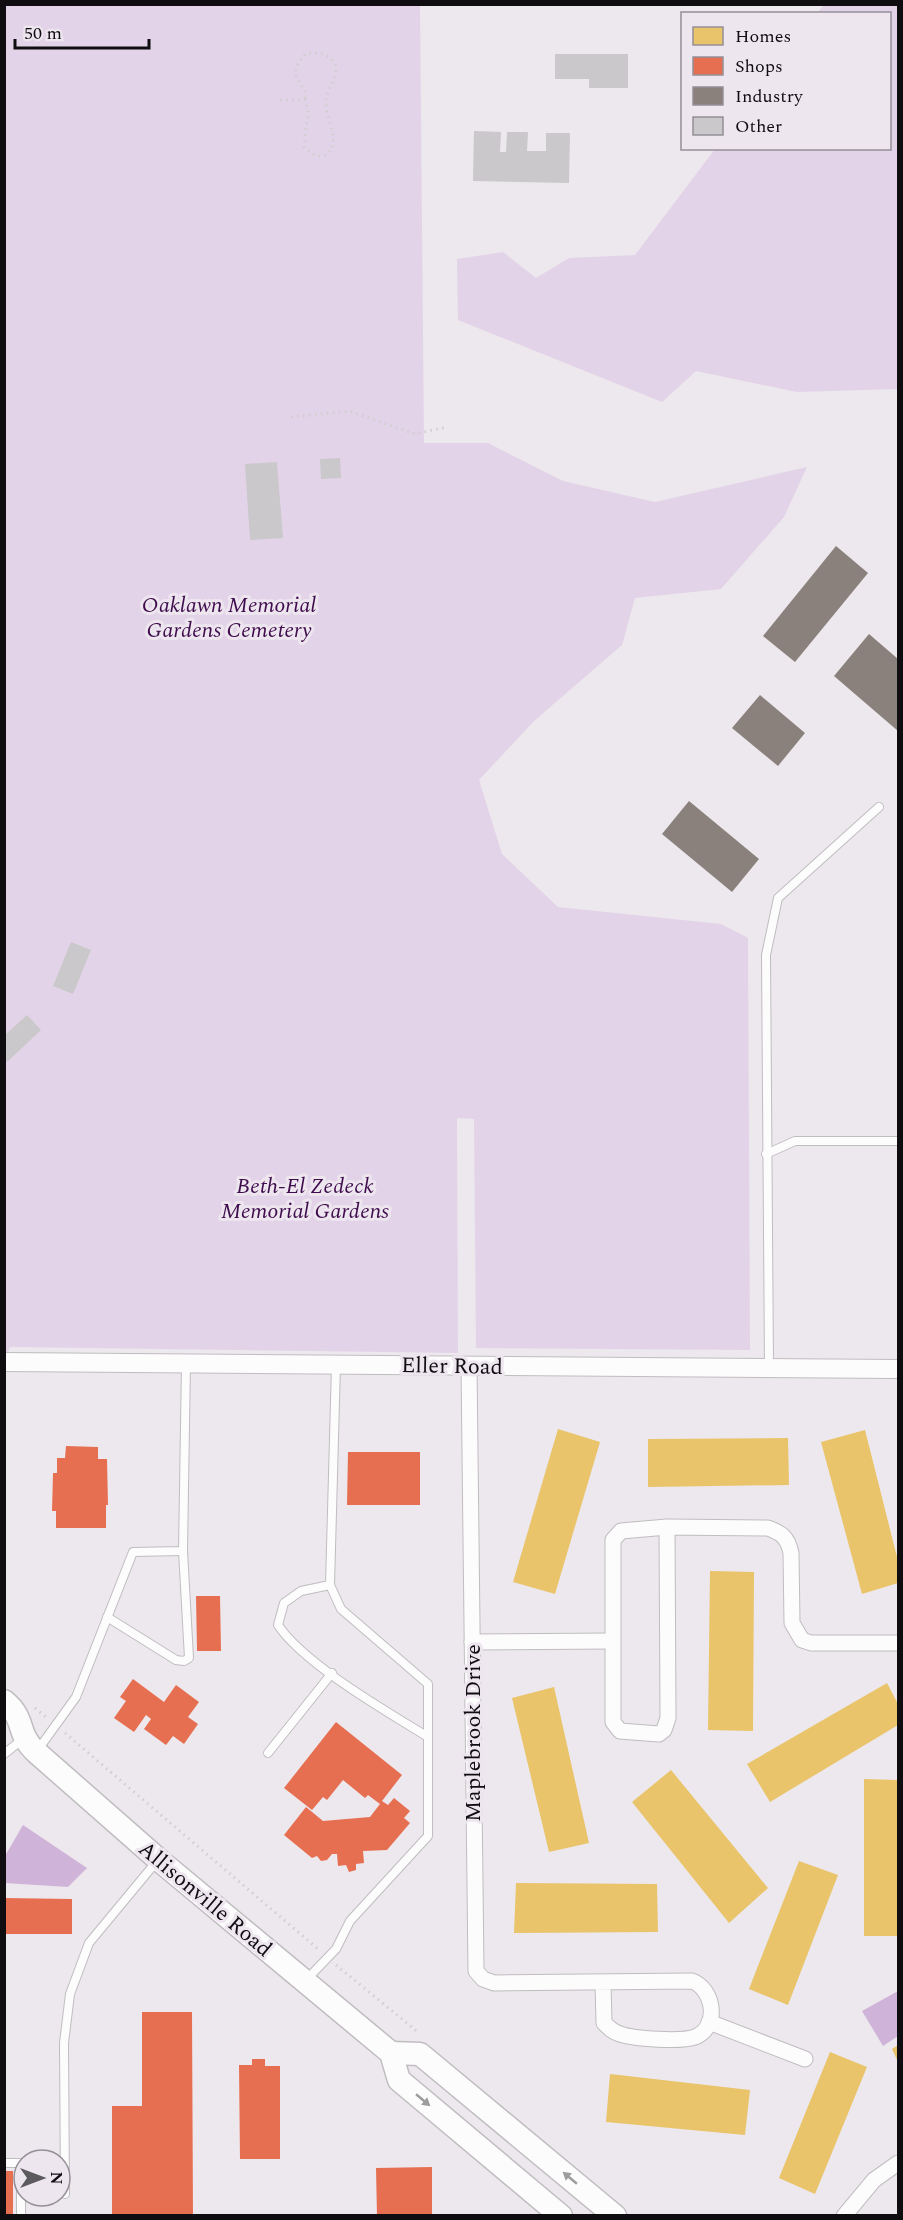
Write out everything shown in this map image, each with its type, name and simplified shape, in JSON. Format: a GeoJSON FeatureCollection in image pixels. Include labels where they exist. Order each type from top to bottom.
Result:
{"type":"FeatureCollection","features":[{"type":"Feature","properties":{"kind":"main road"},"geometry":{"type":"LineString","coordinates":[[4,1701],[18,1713],[21,1744]]}},
{"type":"Feature","properties":{"kind":"main road","name":"Allisonville Road"},"geometry":{"type":"LineString","coordinates":[[21,1744],[392,2053]]}},
{"type":"Feature","properties":{"kind":"main road"},"geometry":{"type":"LineString","coordinates":[[561,2216],[399,2080],[392,2053],[420,2054],[615,2216]]}},
{"type":"Feature","properties":{"kind":"street","name":"Eller Road"},"geometry":{"type":"LineString","coordinates":[[4,1362],[898,1369]]}},
{"type":"Feature","properties":{"kind":"street","name":"Maplebrook Drive"},"geometry":{"type":"LineString","coordinates":[[470,1365],[476,1971],[483,1978],[494,1983],[692,1981],[701,1985],[711,2004],[709,2022]]}},
{"type":"Feature","properties":{"kind":"street"},"geometry":{"type":"LineString","coordinates":[[667,1527],[668,1718],[664,1730],[658,1734],[620,1731],[613,1722],[612,1641],[613,1540],[621,1531],[667,1527],[768,1528],[782,1533],[789,1543],[791,1554],[792,1623],[801,1640],[811,1643],[898,1643]]}},
{"type":"Feature","properties":{"kind":"street"},"geometry":{"type":"LineString","coordinates":[[472,1642],[612,1641]]}},
{"type":"Feature","properties":{"kind":"street"},"geometry":{"type":"LineString","coordinates":[[603,1982],[604,2023],[621,2035],[647,2038],[694,2038],[709,2022],[805,2059]]}},
{"type":"Feature","properties":{"kind":"street"},"geometry":{"type":"LineString","coordinates":[[844,2216],[874,2180],[898,2163]]}},
{"type":"Feature","properties":{"kind":"lane"},"geometry":{"type":"LineString","coordinates":[[769,1368],[766,955],[778,898],[879,807]]}},
{"type":"Feature","properties":{"kind":"lane"},"geometry":{"type":"LineString","coordinates":[[766,1154],[795,1140],[898,1140]]}},
{"type":"Feature","properties":{"kind":"lane"},"geometry":{"type":"LineString","coordinates":[[107,1617],[176,1660],[184,1661],[189,1658],[183,1551],[186,1363]]}},
{"type":"Feature","properties":{"kind":"lane"},"geometry":{"type":"LineString","coordinates":[[305,1981],[336,1949],[350,1921],[428,1836],[428,1684],[341,1609],[330,1585],[336,1363]]}},
{"type":"Feature","properties":{"kind":"lane"},"geometry":{"type":"LineString","coordinates":[[4,1754],[21,1744],[76,1697],[133,1552],[183,1551]]}},
{"type":"Feature","properties":{"kind":"lane"},"geometry":{"type":"LineString","coordinates":[[330,1585],[301,1591],[284,1603],[278,1625],[290,1642],[428,1737]]}},
{"type":"Feature","properties":{"kind":"lane"},"geometry":{"type":"LineString","coordinates":[[268,1753],[332,1673]]}},
{"type":"Feature","properties":{"kind":"lane"},"geometry":{"type":"LineString","coordinates":[[65,2148],[64,2043],[70,1994],[89,1943],[159,1860]]}},
{"type":"Feature","properties":{"kind":"lane"},"geometry":{"type":"LineString","coordinates":[[4,2163],[21,2163],[21,2216]]}},
{"type":"Feature","properties":{"kind":"path"},"geometry":{"type":"LineString","coordinates":[[316,52],[327,55],[334,63],[336,75],[326,98],[327,116],[335,136],[334,147],[327,155],[316,156],[304,147],[308,111],[305,100],[305,92],[295,74],[298,63],[305,54],[316,52]]}},
{"type":"Feature","properties":{"kind":"path"},"geometry":{"type":"LineString","coordinates":[[280,100],[305,100]]}},
{"type":"Feature","properties":{"kind":"path"},"geometry":{"type":"LineString","coordinates":[[291,417],[349,411],[415,434],[447,427]]}},
{"type":"Feature","properties":{"kind":"green space"},"geometry":{"type":"Polygon","coordinates":[[[5,5],[420,5],[424,443],[488,443],[563,481],[655,502],[807,467],[784,517],[721,589],[635,598],[622,645],[534,721],[479,780],[502,854],[558,907],[721,924],[748,938],[750,1350],[476,1348],[474,1119],[457,1118],[458,1353],[10,1347],[5,1362],[5,5]]]}},
{"type":"Feature","properties":{"kind":"green space"},"geometry":{"type":"Polygon","coordinates":[[[824,5],[898,5],[898,389],[797,392],[696,371],[662,402],[458,320],[457,259],[503,252],[536,278],[569,258],[635,255],[714,150],[891,150],[891,12],[818,12],[824,5]]]}},
{"type":"Feature","properties":{"kind":"shaded area"},"geometry":{"type":"Polygon","coordinates":[[[23,1825],[87,1868],[68,1887],[5,1883],[5,1856],[23,1825]]]}},
{"type":"Feature","properties":{"kind":"shaded area"},"geometry":{"type":"Polygon","coordinates":[[[898,1991],[898,2036],[883,2046],[862,2011],[898,1991]]]}},
{"type":"Feature","properties":{"kind":"building: Homes"},"geometry":{"type":"Polygon","coordinates":[[[558,1429],[600,1442],[555,1594],[513,1582],[558,1429]]]}},
{"type":"Feature","properties":{"kind":"building: Homes"},"geometry":{"type":"Polygon","coordinates":[[[865,1430],[898,1561],[898,1583],[862,1594],[821,1442],[865,1430]]]}},
{"type":"Feature","properties":{"kind":"building: Homes"},"geometry":{"type":"Polygon","coordinates":[[[788,1438],[789,1485],[648,1487],[648,1439],[788,1438]]]}},
{"type":"Feature","properties":{"kind":"building: Homes"},"geometry":{"type":"Polygon","coordinates":[[[710,1571],[754,1572],[753,1731],[708,1730],[710,1571]]]}},
{"type":"Feature","properties":{"kind":"building: Homes"},"geometry":{"type":"Polygon","coordinates":[[[887,1683],[898,1704],[898,1725],[770,1802],[747,1764],[887,1683]]]}},
{"type":"Feature","properties":{"kind":"building: Homes"},"geometry":{"type":"Polygon","coordinates":[[[554,1687],[589,1843],[549,1852],[512,1698],[554,1687]]]}},
{"type":"Feature","properties":{"kind":"building: Homes"},"geometry":{"type":"Polygon","coordinates":[[[671,1770],[768,1888],[729,1923],[632,1802],[671,1770]]]}},
{"type":"Feature","properties":{"kind":"building: Homes"},"geometry":{"type":"Polygon","coordinates":[[[864,1779],[898,1780],[898,1936],[864,1936],[864,1779]]]}},
{"type":"Feature","properties":{"kind":"building: Homes"},"geometry":{"type":"Polygon","coordinates":[[[799,1861],[838,1875],[788,2005],[749,1989],[799,1861]]]}},
{"type":"Feature","properties":{"kind":"building: Homes"},"geometry":{"type":"Polygon","coordinates":[[[516,1883],[657,1884],[658,1932],[514,1933],[516,1883]]]}},
{"type":"Feature","properties":{"kind":"building: Homes"},"geometry":{"type":"Polygon","coordinates":[[[898,2045],[898,2062],[892,2049],[898,2045]]]}},
{"type":"Feature","properties":{"kind":"building: Homes"},"geometry":{"type":"Polygon","coordinates":[[[830,2052],[867,2067],[815,2194],[779,2178],[830,2052]]]}},
{"type":"Feature","properties":{"kind":"building: Homes"},"geometry":{"type":"Polygon","coordinates":[[[610,2074],[750,2090],[745,2135],[606,2122],[610,2074]]]}},
{"type":"Feature","properties":{"kind":"building: Shops"},"geometry":{"type":"Polygon","coordinates":[[[66,1446],[98,1447],[98,1459],[107,1459],[106,1528],[56,1528],[56,1511],[52,1511],[53,1473],[57,1473],[57,1458],[65,1458],[66,1446]]]}},
{"type":"Feature","properties":{"kind":"building: Shops"},"geometry":{"type":"Polygon","coordinates":[[[348,1452],[420,1452],[420,1505],[347,1505],[348,1452]]]}},
{"type":"Feature","properties":{"kind":"building: Shops"},"geometry":{"type":"Polygon","coordinates":[[[196,1596],[220,1596],[221,1651],[197,1651],[196,1596]]]}},
{"type":"Feature","properties":{"kind":"building: Shops"},"geometry":{"type":"Polygon","coordinates":[[[133,1679],[164,1702],[176,1685],[199,1702],[188,1717],[198,1724],[184,1744],[173,1736],[166,1745],[144,1729],[151,1719],[146,1715],[134,1732],[114,1718],[126,1701],[120,1697],[133,1679]]]}},
{"type":"Feature","properties":{"kind":"building: Shops"},"geometry":{"type":"Polygon","coordinates":[[[336,1722],[402,1775],[382,1801],[388,1805],[394,1798],[410,1811],[404,1818],[410,1823],[387,1850],[363,1851],[364,1863],[356,1864],[356,1870],[349,1872],[346,1865],[338,1866],[337,1854],[332,1854],[327,1860],[321,1861],[317,1856],[312,1858],[284,1835],[306,1807],[323,1821],[370,1817],[380,1804],[368,1795],[365,1798],[343,1780],[327,1800],[323,1797],[312,1810],[284,1788],[336,1722]]]}},
{"type":"Feature","properties":{"kind":"building: Shops"},"geometry":{"type":"Polygon","coordinates":[[[4,1898],[72,1899],[72,1934],[4,1934],[4,1898]]]}},
{"type":"Feature","properties":{"kind":"building: Shops"},"geometry":{"type":"Polygon","coordinates":[[[142,2012],[192,2012],[193,2216],[112,2216],[112,2106],[142,2106],[142,2012]]]}},
{"type":"Feature","properties":{"kind":"building: Shops"},"geometry":{"type":"Polygon","coordinates":[[[252,2059],[265,2059],[265,2066],[280,2066],[280,2159],[240,2159],[239,2065],[252,2065],[252,2059]]]}},
{"type":"Feature","properties":{"kind":"building: Shops"},"geometry":{"type":"Polygon","coordinates":[[[432,2167],[432,2216],[377,2216],[376,2168],[432,2167]]]}},
{"type":"Feature","properties":{"kind":"building: Shops"},"geometry":{"type":"Polygon","coordinates":[[[5,2171],[12,2171],[13,2216],[5,2216],[5,2171]]]}},
{"type":"Feature","properties":{"kind":"building: Industry"},"geometry":{"type":"Polygon","coordinates":[[[836,546],[868,573],[795,662],[763,636],[836,546]]]}},
{"type":"Feature","properties":{"kind":"building: Industry"},"geometry":{"type":"Polygon","coordinates":[[[869,634],[898,659],[898,731],[834,676],[869,634]]]}},
{"type":"Feature","properties":{"kind":"building: Industry"},"geometry":{"type":"Polygon","coordinates":[[[760,695],[805,733],[778,766],[732,728],[760,695]]]}},
{"type":"Feature","properties":{"kind":"building: Industry"},"geometry":{"type":"Polygon","coordinates":[[[689,801],[759,859],[732,892],[662,834],[689,801]]]}},
{"type":"Feature","properties":{"kind":"building: Other"},"geometry":{"type":"Polygon","coordinates":[[[555,54],[628,54],[628,88],[589,88],[589,79],[555,79],[555,54]]]}},
{"type":"Feature","properties":{"kind":"building: Other"},"geometry":{"type":"Polygon","coordinates":[[[474,131],[501,132],[500,152],[506,152],[507,132],[528,132],[527,151],[546,151],[546,133],[570,133],[569,183],[473,181],[474,131]]]}},
{"type":"Feature","properties":{"kind":"building: Other"},"geometry":{"type":"Polygon","coordinates":[[[340,458],[341,478],[321,479],[320,459],[340,458]]]}},
{"type":"Feature","properties":{"kind":"building: Other"},"geometry":{"type":"Polygon","coordinates":[[[277,462],[283,538],[250,540],[245,464],[277,462]]]}},
{"type":"Feature","properties":{"kind":"building: Other"},"geometry":{"type":"Polygon","coordinates":[[[71,942],[91,950],[73,994],[53,986],[71,942]]]}},
{"type":"Feature","properties":{"kind":"building: Other"},"geometry":{"type":"Polygon","coordinates":[[[27,1015],[41,1030],[7,1062],[4,1059],[4,1036],[27,1015]]]}},
{"type":"Feature","properties":{"kind":"park label","name":"Oaklawn Memorial Gardens Cemetery"},"geometry":{"type":"Point","coordinates":[229,616]}},
{"type":"Feature","properties":{"kind":"park label","name":"Beth-El Zedeck Memorial Gardens"},"geometry":{"type":"Point","coordinates":[305,1198]}}]}
